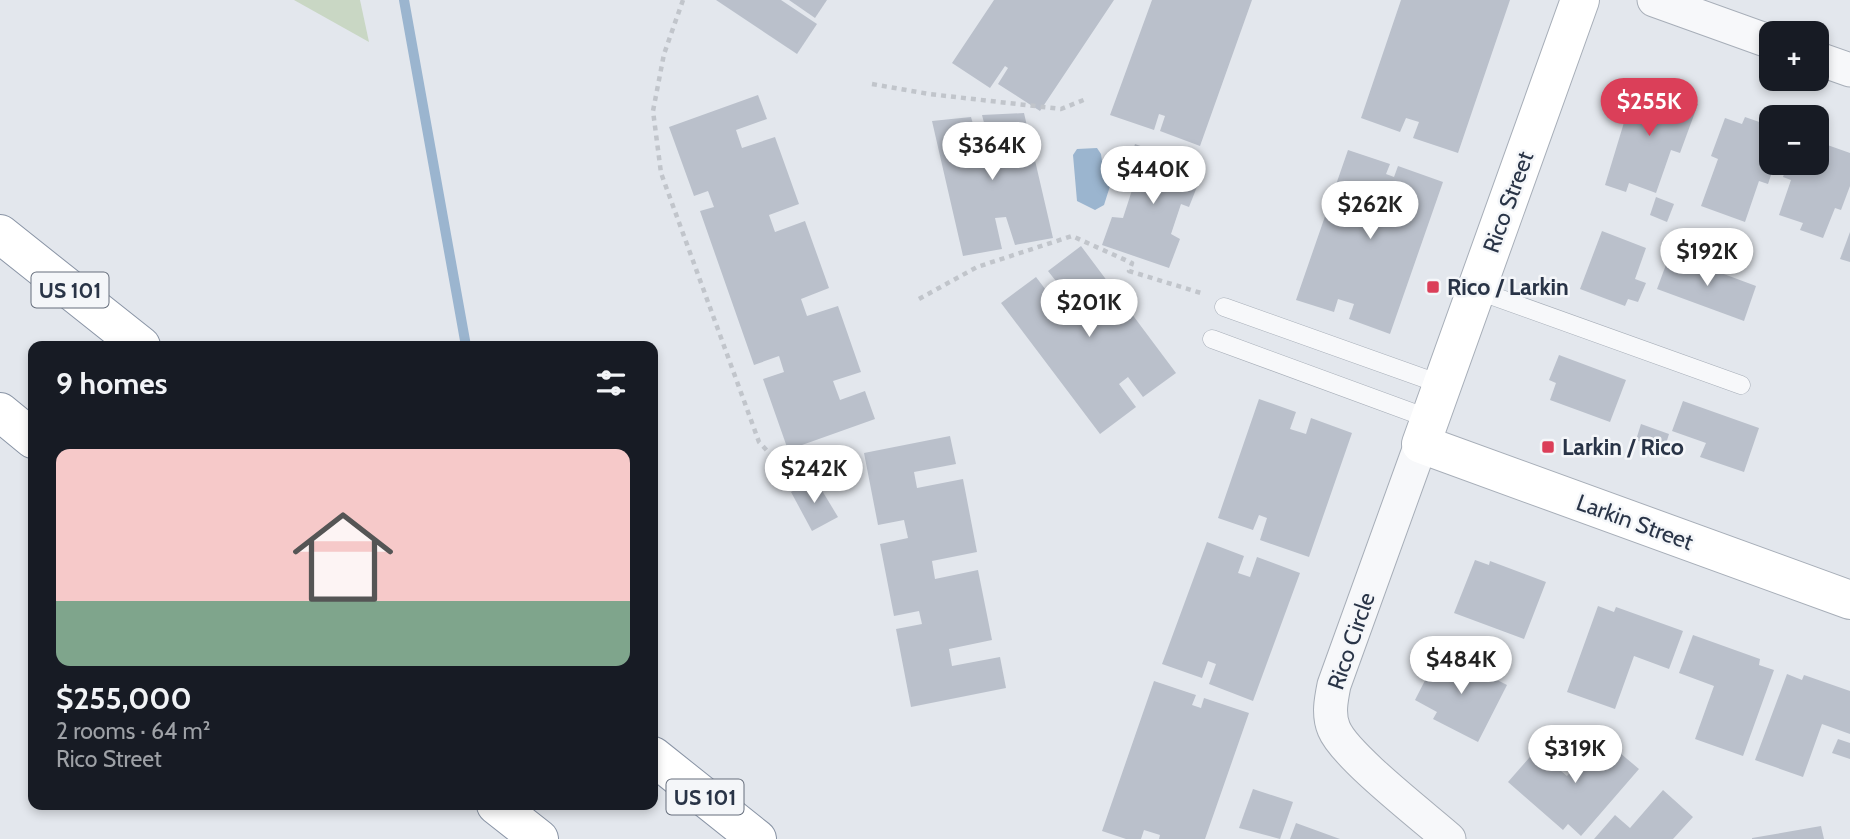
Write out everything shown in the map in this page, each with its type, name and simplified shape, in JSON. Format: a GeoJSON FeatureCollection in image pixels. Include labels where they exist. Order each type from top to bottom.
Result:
{"type":"FeatureCollection","features":[{"type":"Feature","properties":{"kind":"main road","name":"Rico Street"},"geometry":{"type":"LineString","coordinates":[[1431,416],[1580,0]]}},
{"type":"Feature","properties":{"kind":"main road","name":"US 101"},"geometry":{"type":"LineString","coordinates":[[0,234],[135,341]]}},
{"type":"Feature","properties":{"kind":"main road"},"geometry":{"type":"LineString","coordinates":[[0,412],[28,436]]}},
{"type":"Feature","properties":{"kind":"main road","name":"Larkin Street"},"geometry":{"type":"LineString","coordinates":[[1431,416],[1850,600]]}},
{"type":"Feature","properties":{"kind":"main road"},"geometry":{"type":"LineString","coordinates":[[0,421],[28,437]]}},
{"type":"Feature","properties":{"kind":"main road","name":"US 101"},"geometry":{"type":"LineString","coordinates":[[658,760],[757,839]]}},
{"type":"Feature","properties":{"kind":"main road"},"geometry":{"type":"LineString","coordinates":[[502,810],[539,839]]}},
{"type":"Feature","properties":{"kind":"street"},"geometry":{"type":"LineString","coordinates":[[1654,0],[1759,38]]}},
{"type":"Feature","properties":{"kind":"street"},"geometry":{"type":"LineString","coordinates":[[1829,63],[1850,70]]}},
{"type":"Feature","properties":{"kind":"street","name":"Rico Circle"},"geometry":{"type":"LineString","coordinates":[[1431,416],[1334,685],[1331,717],[1334,730],[1351,752],[1449,839]]}},
{"type":"Feature","properties":{"kind":"lane"},"geometry":{"type":"LineString","coordinates":[[1476,290],[1741,384]]}},
{"type":"Feature","properties":{"kind":"lane"},"geometry":{"type":"LineString","coordinates":[[1219,302],[1431,416]]}},
{"type":"Feature","properties":{"kind":"lane"},"geometry":{"type":"LineString","coordinates":[[1212,339],[1431,416]]}},
{"type":"Feature","properties":{"kind":"path"},"geometry":{"type":"LineString","coordinates":[[683,0],[664,54],[653,111],[661,173],[759,442],[801,487]]}},
{"type":"Feature","properties":{"kind":"path"},"geometry":{"type":"LineString","coordinates":[[872,84],[1061,109],[1086,99]]}},
{"type":"Feature","properties":{"kind":"path"},"geometry":{"type":"LineString","coordinates":[[919,299],[977,267],[1072,236],[1132,263],[1129,271],[1219,302]]}},
{"type":"Feature","properties":{"kind":"green space"},"geometry":{"type":"Polygon","coordinates":[[[294,0],[360,0],[369,42],[294,0]]]}},
{"type":"Feature","properties":{"kind":"water"},"geometry":{"type":"Polygon","coordinates":[[[1097,148],[1101,154],[1104,175],[1111,183],[1104,205],[1095,210],[1077,201],[1073,155],[1077,149],[1097,148]]]}},
{"type":"Feature","properties":{"kind":"building"},"geometry":{"type":"Polygon","coordinates":[[[716,0],[781,0],[817,24],[797,54],[716,0]]]}},
{"type":"Feature","properties":{"kind":"building"},"geometry":{"type":"Polygon","coordinates":[[[789,0],[827,0],[815,18],[789,0]]]}},
{"type":"Feature","properties":{"kind":"building"},"geometry":{"type":"Polygon","coordinates":[[[994,0],[1114,0],[1040,111],[998,84],[1008,68],[1005,66],[990,88],[952,63],[994,0]]]}},
{"type":"Feature","properties":{"kind":"building"},"geometry":{"type":"Polygon","coordinates":[[[1152,0],[1252,0],[1200,146],[1160,131],[1165,116],[1159,114],[1154,130],[1110,115],[1152,0]]]}},
{"type":"Feature","properties":{"kind":"building"},"geometry":{"type":"Polygon","coordinates":[[[1401,0],[1510,0],[1458,153],[1413,138],[1419,122],[1406,118],[1400,132],[1361,118],[1401,0]]]}},
{"type":"Feature","properties":{"kind":"building"},"geometry":{"type":"Polygon","coordinates":[[[1636,83],[1698,104],[1680,153],[1671,150],[1656,193],[1629,183],[1626,192],[1605,185],[1636,83]]]}},
{"type":"Feature","properties":{"kind":"building"},"geometry":{"type":"Polygon","coordinates":[[[758,95],[767,119],[736,130],[742,148],[775,137],[799,204],[769,215],[775,232],[805,221],[829,288],[801,299],[807,316],[838,306],[861,372],[833,381],[840,400],[865,391],[875,419],[788,450],[763,379],[784,372],[779,356],[754,365],[700,211],[714,207],[708,191],[694,196],[669,127],[758,95]]]}},
{"type":"Feature","properties":{"kind":"building"},"geometry":{"type":"Polygon","coordinates":[[[1024,113],[1053,238],[1015,245],[1006,217],[995,218],[1002,249],[963,256],[932,121],[971,117],[980,148],[990,146],[982,115],[1024,113]]]}},
{"type":"Feature","properties":{"kind":"building"},"geometry":{"type":"Polygon","coordinates":[[[1745,117],[1759,122],[1759,175],[1771,175],[1768,184],[1759,181],[1745,222],[1701,206],[1718,159],[1711,156],[1725,118],[1742,124],[1745,117]]]}},
{"type":"Feature","properties":{"kind":"building"},"geometry":{"type":"Polygon","coordinates":[[[1135,144],[1204,169],[1189,207],[1181,204],[1171,234],[1180,239],[1169,268],[1102,245],[1112,217],[1123,218],[1133,187],[1123,184],[1135,144]]]}},
{"type":"Feature","properties":{"kind":"building"},"geometry":{"type":"Polygon","coordinates":[[[1829,146],[1850,153],[1850,186],[1841,210],[1835,208],[1823,238],[1800,230],[1803,223],[1779,215],[1791,180],[1783,177],[1829,175],[1829,146]]]}},
{"type":"Feature","properties":{"kind":"building"},"geometry":{"type":"Polygon","coordinates":[[[1348,150],[1390,164],[1386,174],[1394,177],[1398,166],[1443,182],[1390,334],[1349,319],[1354,304],[1338,299],[1334,312],[1296,300],[1348,150]]]}},
{"type":"Feature","properties":{"kind":"building"},"geometry":{"type":"Polygon","coordinates":[[[1656,197],[1674,204],[1667,222],[1650,215],[1656,197]]]}},
{"type":"Feature","properties":{"kind":"building"},"geometry":{"type":"Polygon","coordinates":[[[1602,231],[1646,248],[1635,279],[1646,283],[1638,302],[1628,299],[1625,306],[1580,289],[1602,231]]]}},
{"type":"Feature","properties":{"kind":"building"},"geometry":{"type":"Polygon","coordinates":[[[1850,232],[1850,262],[1840,259],[1850,232]]]}},
{"type":"Feature","properties":{"kind":"building"},"geometry":{"type":"Polygon","coordinates":[[[1081,246],[1176,373],[1143,397],[1128,377],[1119,384],[1136,407],[1100,434],[1001,303],[1036,277],[1052,298],[1063,290],[1048,271],[1081,246]]]}},
{"type":"Feature","properties":{"kind":"building"},"geometry":{"type":"Polygon","coordinates":[[[1670,254],[1756,286],[1744,321],[1657,289],[1670,254]]]}},
{"type":"Feature","properties":{"kind":"building"},"geometry":{"type":"Polygon","coordinates":[[[1559,355],[1626,380],[1610,422],[1550,400],[1556,383],[1549,380],[1559,355]]]}},
{"type":"Feature","properties":{"kind":"building"},"geometry":{"type":"Polygon","coordinates":[[[1259,399],[1296,412],[1290,429],[1306,434],[1311,418],[1352,433],[1309,557],[1260,540],[1267,518],[1259,515],[1253,530],[1218,518],[1259,399]]]}},
{"type":"Feature","properties":{"kind":"building"},"geometry":{"type":"Polygon","coordinates":[[[1683,401],[1759,428],[1744,472],[1700,457],[1706,443],[1672,431],[1683,401]]]}},
{"type":"Feature","properties":{"kind":"building"},"geometry":{"type":"Polygon","coordinates":[[[1641,424],[1669,434],[1664,450],[1636,440],[1641,424]]]}},
{"type":"Feature","properties":{"kind":"building"},"geometry":{"type":"Polygon","coordinates":[[[950,436],[956,464],[914,472],[917,488],[963,479],[977,552],[932,561],[935,579],[978,570],[992,640],[949,649],[952,666],[1000,657],[1006,688],[911,707],[896,629],[922,624],[919,611],[894,616],[880,544],[908,538],[904,520],[878,525],[864,453],[950,436]]]}},
{"type":"Feature","properties":{"kind":"building"},"geometry":{"type":"Polygon","coordinates":[[[815,479],[838,517],[812,531],[791,492],[815,479]]]}},
{"type":"Feature","properties":{"kind":"building"},"geometry":{"type":"Polygon","coordinates":[[[1207,542],[1244,556],[1238,573],[1250,577],[1257,557],[1300,573],[1253,701],[1209,684],[1216,664],[1208,661],[1202,678],[1162,664],[1207,542]]]}},
{"type":"Feature","properties":{"kind":"building"},"geometry":{"type":"Polygon","coordinates":[[[1475,560],[1489,565],[1490,561],[1546,582],[1524,639],[1454,613],[1475,560]]]}},
{"type":"Feature","properties":{"kind":"building"},"geometry":{"type":"Polygon","coordinates":[[[1598,606],[1614,612],[1616,607],[1683,631],[1669,669],[1634,656],[1615,709],[1567,692],[1598,606]]]}},
{"type":"Feature","properties":{"kind":"building"},"geometry":{"type":"Polygon","coordinates":[[[1693,635],[1760,659],[1759,665],[1774,670],[1743,756],[1695,739],[1714,686],[1679,673],[1693,635]]]}},
{"type":"Feature","properties":{"kind":"building"},"geometry":{"type":"Polygon","coordinates":[[[1440,651],[1507,685],[1478,742],[1433,719],[1437,712],[1415,700],[1440,651]]]}},
{"type":"Feature","properties":{"kind":"building"},"geometry":{"type":"Polygon","coordinates":[[[1787,674],[1802,680],[1804,675],[1850,691],[1850,734],[1822,724],[1803,777],[1755,760],[1787,674]]]}},
{"type":"Feature","properties":{"kind":"building"},"geometry":{"type":"Polygon","coordinates":[[[1154,681],[1196,695],[1192,705],[1201,708],[1204,698],[1249,713],[1205,839],[1159,839],[1160,835],[1144,830],[1141,839],[1126,839],[1102,831],[1154,681]]]}},
{"type":"Feature","properties":{"kind":"building"},"geometry":{"type":"Polygon","coordinates":[[[1601,737],[1639,769],[1581,836],[1568,824],[1563,830],[1508,782],[1536,750],[1567,776],[1601,737]]]}},
{"type":"Feature","properties":{"kind":"building"},"geometry":{"type":"Polygon","coordinates":[[[1838,739],[1850,743],[1850,759],[1832,753],[1838,739]]]}},
{"type":"Feature","properties":{"kind":"building"},"geometry":{"type":"Polygon","coordinates":[[[1253,789],[1293,802],[1280,839],[1239,828],[1253,789]]]}},
{"type":"Feature","properties":{"kind":"building"},"geometry":{"type":"Polygon","coordinates":[[[1663,790],[1693,817],[1673,839],[1594,839],[1615,815],[1630,828],[1663,790]]]}},
{"type":"Feature","properties":{"kind":"building"},"geometry":{"type":"Polygon","coordinates":[[[1296,823],[1340,839],[1290,839],[1296,823]]]}},
{"type":"Feature","properties":{"kind":"building"},"geometry":{"type":"Polygon","coordinates":[[[1821,826],[1824,839],[1752,839],[1752,838],[1821,826]]]}},
{"type":"Feature","properties":{"kind":"waterway"},"geometry":{"type":"LineString","coordinates":[[404,0],[465,341]]}},
{"type":"Feature","properties":{"kind":"place","name":"Rico / Larkin"},"geometry":{"type":"Point","coordinates":[1433,287]}},
{"type":"Feature","properties":{"kind":"place","name":"Larkin / Rico"},"geometry":{"type":"Point","coordinates":[1548,447]}}]}
